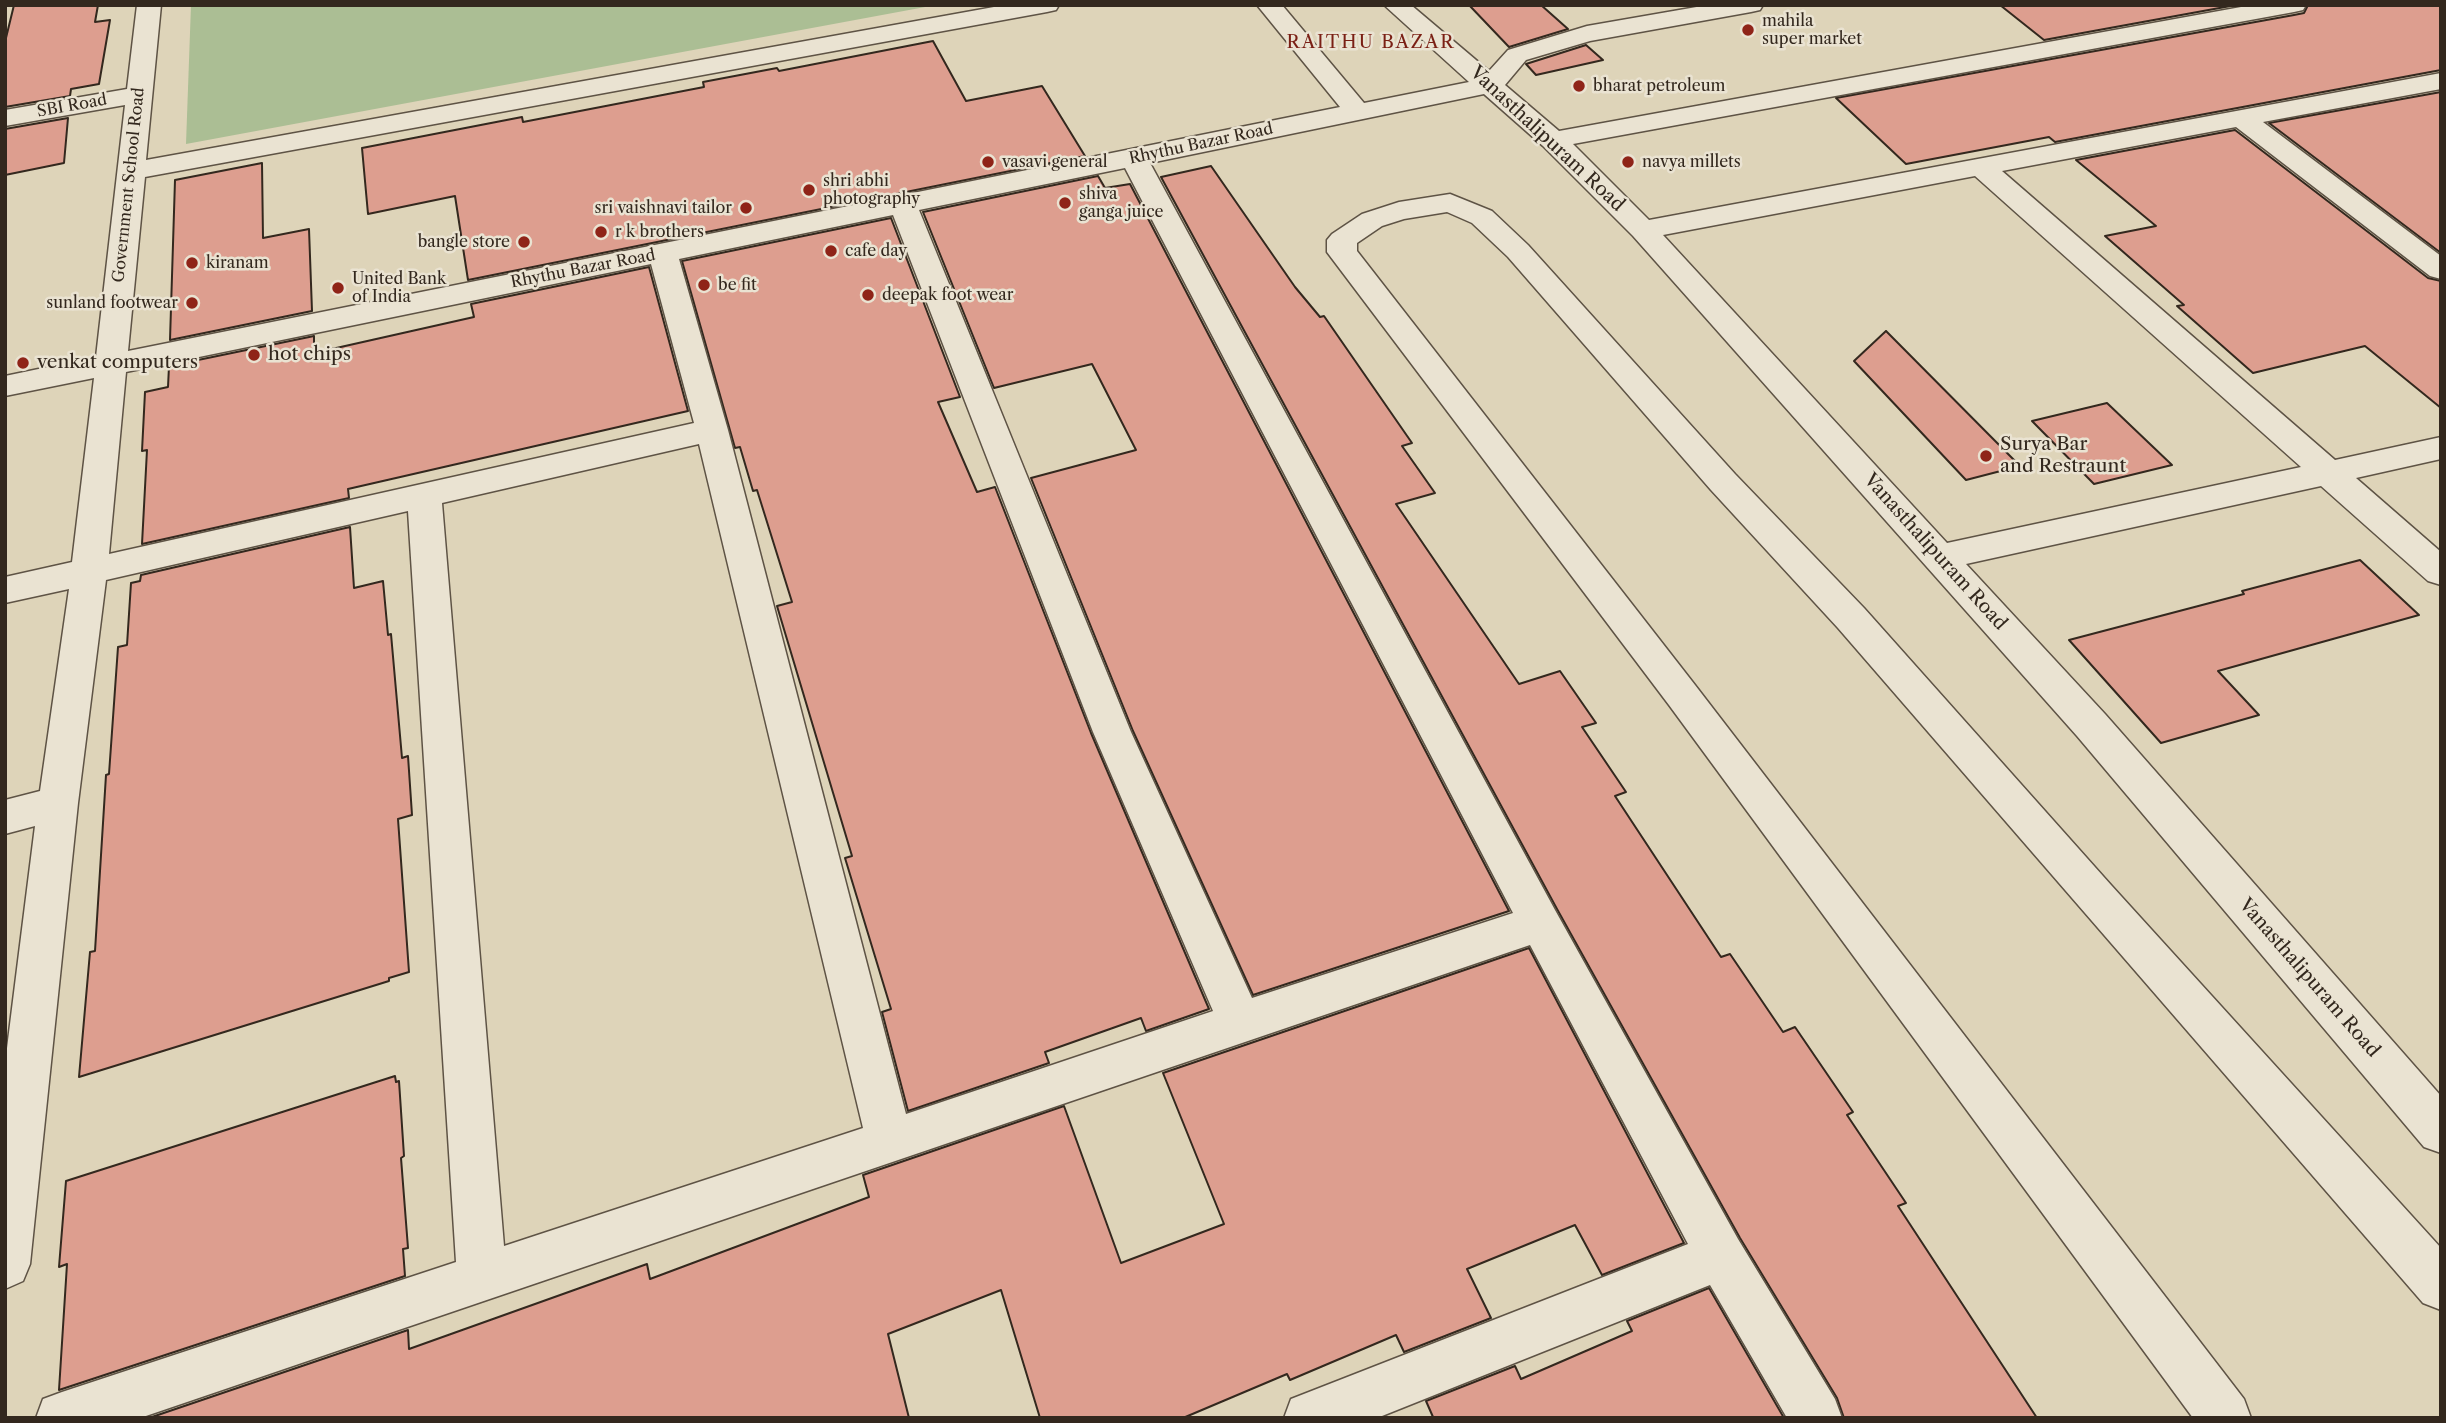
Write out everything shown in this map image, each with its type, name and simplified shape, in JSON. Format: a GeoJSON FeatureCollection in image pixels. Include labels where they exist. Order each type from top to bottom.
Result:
{"type":"FeatureCollection","features":[{"type":"Feature","properties":{"kind":"street","name":"Government School Road"},"geometry":{"type":"LineString","coordinates":[[6,1254],[20,1013],[58,803],[89,571],[149,5]]}},
{"type":"Feature","properties":{"kind":"street"},"geometry":{"type":"LineString","coordinates":[[130,171],[1047,5]]}},
{"type":"Feature","properties":{"kind":"street"},"geometry":{"type":"LineString","coordinates":[[1269,5],[1358,112]]}},
{"type":"Feature","properties":{"kind":"street","name":"Vanasthalipuram Road"},"geometry":{"type":"LineString","coordinates":[[1396,5],[1553,140],[1643,230],[2091,724],[2441,1131]]}},
{"type":"Feature","properties":{"kind":"street"},"geometry":{"type":"LineString","coordinates":[[1491,85],[1517,55],[1551,44],[1587,34],[1751,5]]}},
{"type":"Feature","properties":{"kind":"street"},"geometry":{"type":"LineString","coordinates":[[1553,140],[2294,5]]}},
{"type":"Feature","properties":{"kind":"street"},"geometry":{"type":"LineString","coordinates":[[1643,230],[2441,80]]}},
{"type":"Feature","properties":{"kind":"street","name":"Rhythu Bazar Road"},"geometry":{"type":"LineString","coordinates":[[5,386],[1491,85]]}},
{"type":"Feature","properties":{"kind":"street","name":"SBI Road"},"geometry":{"type":"LineString","coordinates":[[5,118],[139,95]]}},
{"type":"Feature","properties":{"kind":"street"},"geometry":{"type":"LineString","coordinates":[[2241,118],[2441,270]]}},
{"type":"Feature","properties":{"kind":"street"},"geometry":{"type":"LineString","coordinates":[[1133,158],[1540,923],[1721,1256],[1816,1418]]}},
{"type":"Feature","properties":{"kind":"street"},"geometry":{"type":"LineString","coordinates":[[1981,167],[2441,572]]}},
{"type":"Feature","properties":{"kind":"street"},"geometry":{"type":"LineString","coordinates":[[2225,1418],[1682,695],[1342,252],[1342,240],[1372,220],[1399,211],[1450,203],[1482,217],[1509,243],[1723,482],[1852,618],[2096,898],[2441,1285]]}},
{"type":"Feature","properties":{"kind":"street"},"geometry":{"type":"LineString","coordinates":[[903,204],[1112,732],[1240,1021]]}},
{"type":"Feature","properties":{"kind":"street"},"geometry":{"type":"LineString","coordinates":[[663,253],[712,430],[890,1142]]}},
{"type":"Feature","properties":{"kind":"street"},"geometry":{"type":"LineString","coordinates":[[5,590],[712,430]]}},
{"type":"Feature","properties":{"kind":"street"},"geometry":{"type":"LineString","coordinates":[[1940,557],[2441,448]]}},
{"type":"Feature","properties":{"kind":"street"},"geometry":{"type":"LineString","coordinates":[[424,495],[482,1278]]}},
{"type":"Feature","properties":{"kind":"street"},"geometry":{"type":"LineString","coordinates":[[5,817],[58,803]]}},
{"type":"Feature","properties":{"kind":"street"},"geometry":{"type":"LineString","coordinates":[[62,1418],[890,1142],[1240,1021],[1540,923]]}},
{"type":"Feature","properties":{"kind":"street"},"geometry":{"type":"LineString","coordinates":[[1310,1418],[1721,1256]]}},
{"type":"Feature","properties":{"kind":"green space"},"geometry":{"type":"Polygon","coordinates":[[[191,5],[936,5],[186,144],[191,5]]]}},
{"type":"Feature","properties":{"kind":"building"},"geometry":{"type":"Polygon","coordinates":[[[14,5],[98,5],[95,22],[110,20],[99,84],[71,89],[70,96],[5,107],[5,42],[14,5]]]}},
{"type":"Feature","properties":{"kind":"building"},"geometry":{"type":"Polygon","coordinates":[[[1469,5],[1541,5],[1568,29],[1509,47],[1469,5]]]}},
{"type":"Feature","properties":{"kind":"building"},"geometry":{"type":"Polygon","coordinates":[[[2000,5],[2236,5],[2044,40],[2000,5]]]}},
{"type":"Feature","properties":{"kind":"building"},"geometry":{"type":"Polygon","coordinates":[[[2308,5],[2441,5],[2441,70],[2055,142],[2049,137],[1906,164],[1836,98],[2294,15],[2304,13],[2308,5]]]}},
{"type":"Feature","properties":{"kind":"building"},"geometry":{"type":"Polygon","coordinates":[[[933,41],[966,101],[1042,86],[1085,156],[468,280],[455,196],[368,214],[362,148],[522,117],[523,122],[704,87],[703,82],[777,68],[779,71],[933,41]]]}},
{"type":"Feature","properties":{"kind":"building"},"geometry":{"type":"Polygon","coordinates":[[[1586,45],[1603,60],[1536,75],[1526,64],[1586,45]]]}},
{"type":"Feature","properties":{"kind":"building"},"geometry":{"type":"Polygon","coordinates":[[[2441,92],[2441,253],[2269,123],[2441,92]]]}},
{"type":"Feature","properties":{"kind":"building"},"geometry":{"type":"Polygon","coordinates":[[[68,118],[64,163],[5,175],[5,129],[68,118]]]}},
{"type":"Feature","properties":{"kind":"building"},"geometry":{"type":"Polygon","coordinates":[[[2235,130],[2428,278],[2441,281],[2441,408],[2365,346],[2253,373],[2177,306],[2184,305],[2105,236],[2156,226],[2076,160],[2235,130]]]}},
{"type":"Feature","properties":{"kind":"building"},"geometry":{"type":"Polygon","coordinates":[[[262,163],[263,238],[309,229],[312,311],[170,340],[175,180],[262,163]]]}},
{"type":"Feature","properties":{"kind":"building"},"geometry":{"type":"Polygon","coordinates":[[[1211,166],[1295,287],[1320,317],[1324,316],[1412,443],[1402,446],[1435,493],[1396,504],[1519,684],[1560,671],[1596,723],[1582,727],[1626,792],[1615,796],[1721,957],[1730,954],[1783,1032],[1795,1027],[1853,1112],[1847,1115],[1906,1203],[1898,1206],[2037,1418],[1844,1418],[1837,1398],[1740,1238],[1557,909],[1161,177],[1211,166]]]}},
{"type":"Feature","properties":{"kind":"building"},"geometry":{"type":"Polygon","coordinates":[[[1098,176],[1105,188],[1130,184],[1509,911],[1253,995],[1133,731],[1031,478],[1136,450],[1092,364],[994,388],[923,212],[1098,176]]]}},
{"type":"Feature","properties":{"kind":"building"},"geometry":{"type":"Polygon","coordinates":[[[891,218],[960,397],[938,402],[977,492],[995,487],[1091,733],[1209,1009],[1146,1031],[1141,1018],[1045,1052],[1049,1063],[908,1111],[882,1012],[891,1009],[845,858],[852,856],[777,606],[792,602],[757,490],[753,491],[740,447],[735,448],[682,261],[891,218]]]}},
{"type":"Feature","properties":{"kind":"building"},"geometry":{"type":"Polygon","coordinates":[[[649,267],[688,411],[348,489],[349,498],[142,544],[147,450],[142,451],[145,392],[168,387],[169,366],[314,336],[314,353],[474,317],[471,304],[649,267]]]}},
{"type":"Feature","properties":{"kind":"building"},"geometry":{"type":"Polygon","coordinates":[[[1886,331],[2020,466],[1966,480],[1854,361],[1886,331]]]}},
{"type":"Feature","properties":{"kind":"building"},"geometry":{"type":"Polygon","coordinates":[[[2107,403],[2172,465],[2094,484],[2032,421],[2107,403]]]}},
{"type":"Feature","properties":{"kind":"building"},"geometry":{"type":"Polygon","coordinates":[[[350,527],[354,588],[383,581],[388,635],[391,634],[402,758],[408,756],[412,815],[398,819],[409,972],[389,978],[389,981],[79,1077],[90,952],[95,951],[106,775],[109,774],[118,647],[127,645],[131,583],[140,581],[141,575],[350,527]]]}},
{"type":"Feature","properties":{"kind":"building"},"geometry":{"type":"Polygon","coordinates":[[[2360,560],[2419,615],[2218,671],[2259,715],[2161,743],[2069,640],[2244,594],[2242,591],[2360,560]]]}},
{"type":"Feature","properties":{"kind":"building"},"geometry":{"type":"Polygon","coordinates":[[[1529,948],[1684,1243],[1602,1275],[1575,1225],[1467,1269],[1491,1318],[1404,1352],[1396,1335],[1290,1380],[1287,1374],[1183,1418],[1040,1418],[1001,1290],[888,1334],[909,1418],[149,1418],[408,1330],[409,1349],[647,1264],[650,1279],[869,1197],[863,1175],[1064,1106],[1121,1263],[1224,1224],[1163,1073],[1529,948]]]}},
{"type":"Feature","properties":{"kind":"building"},"geometry":{"type":"Polygon","coordinates":[[[395,1076],[396,1082],[399,1081],[404,1156],[401,1158],[408,1248],[403,1249],[405,1276],[59,1390],[67,1264],[59,1267],[66,1181],[395,1076]]]}},
{"type":"Feature","properties":{"kind":"building"},"geometry":{"type":"Polygon","coordinates":[[[1709,1288],[1784,1418],[1431,1418],[1433,1417],[1426,1401],[1515,1366],[1521,1379],[1632,1331],[1627,1321],[1709,1288]]]}},
{"type":"Feature","properties":{"kind":"place","name":"mahila super market"},"geometry":{"type":"Point","coordinates":[1748,30]}},
{"type":"Feature","properties":{"kind":"place","name":"bharat petroleum"},"geometry":{"type":"Point","coordinates":[1579,86]}},
{"type":"Feature","properties":{"kind":"place","name":"vasavi general"},"geometry":{"type":"Point","coordinates":[988,162]}},
{"type":"Feature","properties":{"kind":"place","name":"navya millets"},"geometry":{"type":"Point","coordinates":[1628,162]}},
{"type":"Feature","properties":{"kind":"place","name":"shri abhi photography"},"geometry":{"type":"Point","coordinates":[809,190]}},
{"type":"Feature","properties":{"kind":"place","name":"shiva ganga juice"},"geometry":{"type":"Point","coordinates":[1065,203]}},
{"type":"Feature","properties":{"kind":"place","name":"sri vaishnavi tailor"},"geometry":{"type":"Point","coordinates":[746,208]}},
{"type":"Feature","properties":{"kind":"place","name":"r k brothers"},"geometry":{"type":"Point","coordinates":[601,232]}},
{"type":"Feature","properties":{"kind":"place","name":"bangle store"},"geometry":{"type":"Point","coordinates":[524,242]}},
{"type":"Feature","properties":{"kind":"place","name":"cafe day"},"geometry":{"type":"Point","coordinates":[831,251]}},
{"type":"Feature","properties":{"kind":"place","name":"kiranam"},"geometry":{"type":"Point","coordinates":[192,263]}},
{"type":"Feature","properties":{"kind":"place","name":"be fit"},"geometry":{"type":"Point","coordinates":[704,285]}},
{"type":"Feature","properties":{"kind":"place","name":"United Bank of India"},"geometry":{"type":"Point","coordinates":[338,288]}},
{"type":"Feature","properties":{"kind":"place","name":"deepak foot wear"},"geometry":{"type":"Point","coordinates":[868,295]}},
{"type":"Feature","properties":{"kind":"place","name":"sunland footwear"},"geometry":{"type":"Point","coordinates":[192,303]}},
{"type":"Feature","properties":{"kind":"place","name":"hot chips"},"geometry":{"type":"Point","coordinates":[254,355]}},
{"type":"Feature","properties":{"kind":"place","name":"venkat computers"},"geometry":{"type":"Point","coordinates":[23,363]}},
{"type":"Feature","properties":{"kind":"place","name":"Surya Bar and Restraunt"},"geometry":{"type":"Point","coordinates":[1986,456]}},
{"type":"Feature","properties":{"kind":"district","name":"RAITHU BAZAR"},"geometry":{"type":"Point","coordinates":[1371,43]}}]}
